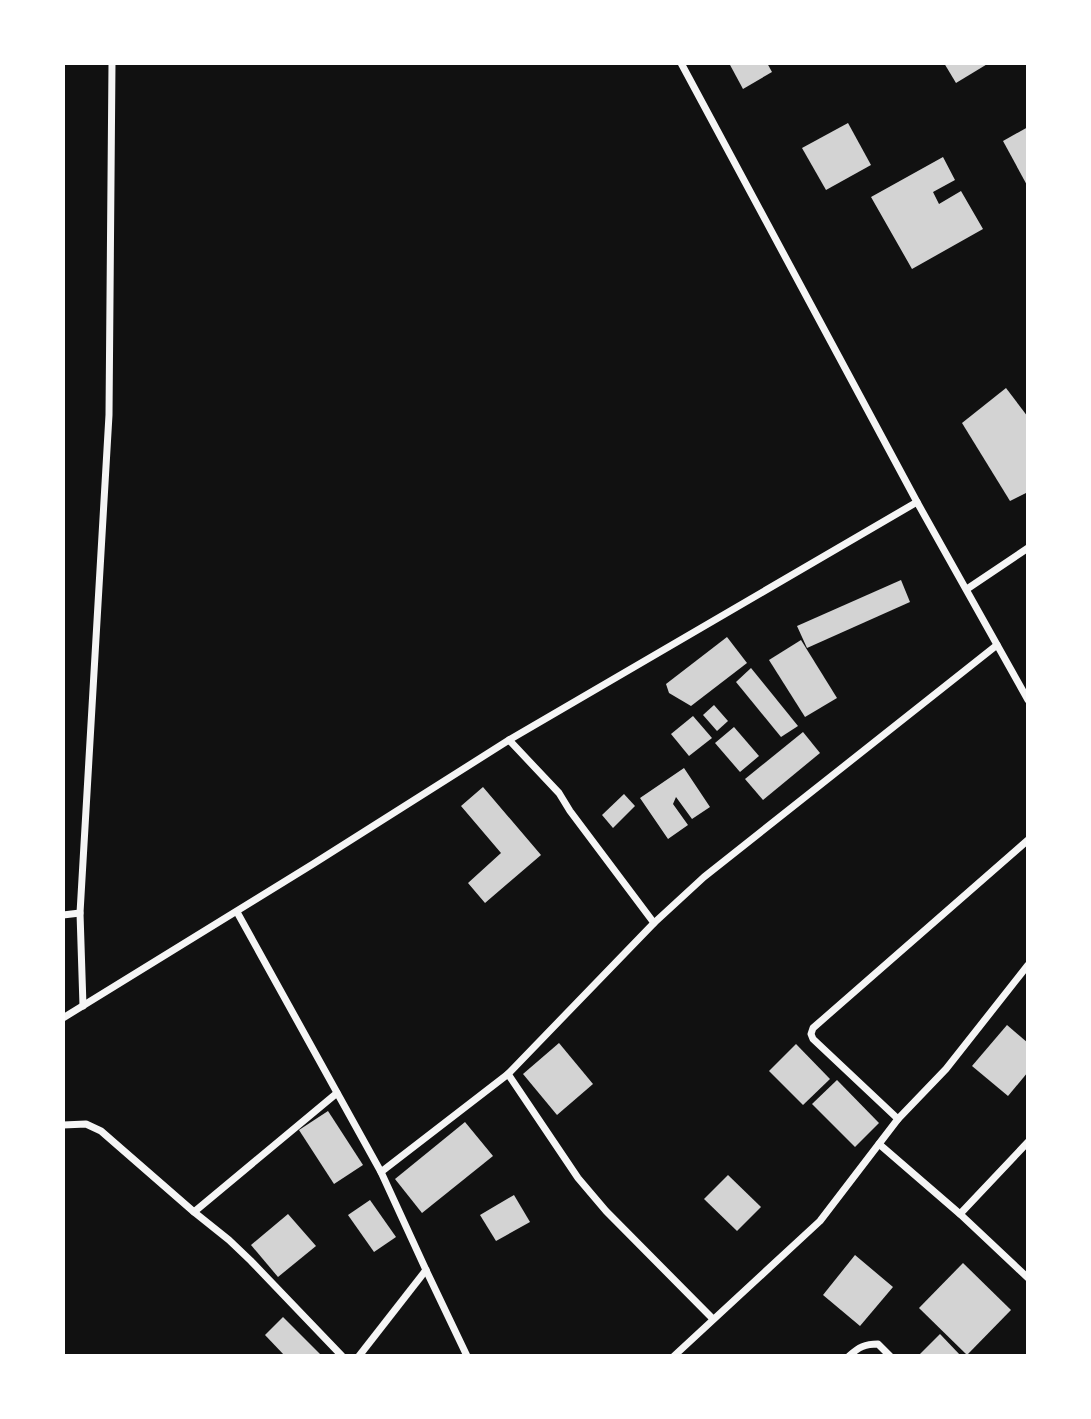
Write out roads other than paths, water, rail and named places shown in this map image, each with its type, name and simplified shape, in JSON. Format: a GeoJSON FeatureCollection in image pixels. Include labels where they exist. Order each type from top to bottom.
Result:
{"type":"FeatureCollection","features":[{"type":"Feature","properties":{"kind":"street"},"geometry":{"type":"LineString","coordinates":[[83,1006],[80,913],[109,415],[112,63]]}},
{"type":"Feature","properties":{"kind":"street"},"geometry":{"type":"LineString","coordinates":[[681,63],[917,502],[1028,700]]}},
{"type":"Feature","properties":{"kind":"street"},"geometry":{"type":"LineString","coordinates":[[63,1018],[509,740],[917,502]]}},
{"type":"Feature","properties":{"kind":"street"},"geometry":{"type":"LineString","coordinates":[[967,589],[1028,548]]}},
{"type":"Feature","properties":{"kind":"street"},"geometry":{"type":"LineString","coordinates":[[382,1172],[508,1073],[654,923],[705,877],[997,645]]}},
{"type":"Feature","properties":{"kind":"street"},"geometry":{"type":"LineString","coordinates":[[509,740],[559,793],[654,923]]}},
{"type":"Feature","properties":{"kind":"street"},"geometry":{"type":"LineString","coordinates":[[898,1119],[813,1039],[813,1028],[1028,840]]}},
{"type":"Feature","properties":{"kind":"street"},"geometry":{"type":"LineString","coordinates":[[237,912],[382,1172],[467,1356]]}},
{"type":"Feature","properties":{"kind":"street"},"geometry":{"type":"LineString","coordinates":[[63,915],[80,913]]}},
{"type":"Feature","properties":{"kind":"street"},"geometry":{"type":"LineString","coordinates":[[674,1356],[820,1221],[898,1119],[946,1069],[1028,965]]}},
{"type":"Feature","properties":{"kind":"street"},"geometry":{"type":"LineString","coordinates":[[508,1073],[578,1178],[606,1211],[713,1320]]}},
{"type":"Feature","properties":{"kind":"street"},"geometry":{"type":"LineString","coordinates":[[194,1212],[337,1093]]}},
{"type":"Feature","properties":{"kind":"street"},"geometry":{"type":"LineString","coordinates":[[63,1125],[86,1124],[101,1130],[229,1240],[341,1356]]}},
{"type":"Feature","properties":{"kind":"street"},"geometry":{"type":"LineString","coordinates":[[960,1213],[1028,1142]]}},
{"type":"Feature","properties":{"kind":"street"},"geometry":{"type":"LineString","coordinates":[[879,1144],[960,1213],[1028,1278]]}},
{"type":"Feature","properties":{"kind":"street"},"geometry":{"type":"LineString","coordinates":[[359,1356],[426,1270]]}},
{"type":"Feature","properties":{"kind":"street"},"geometry":{"type":"LineString","coordinates":[[849,1356],[859,1347],[878,1344],[890,1356]]}}]}
